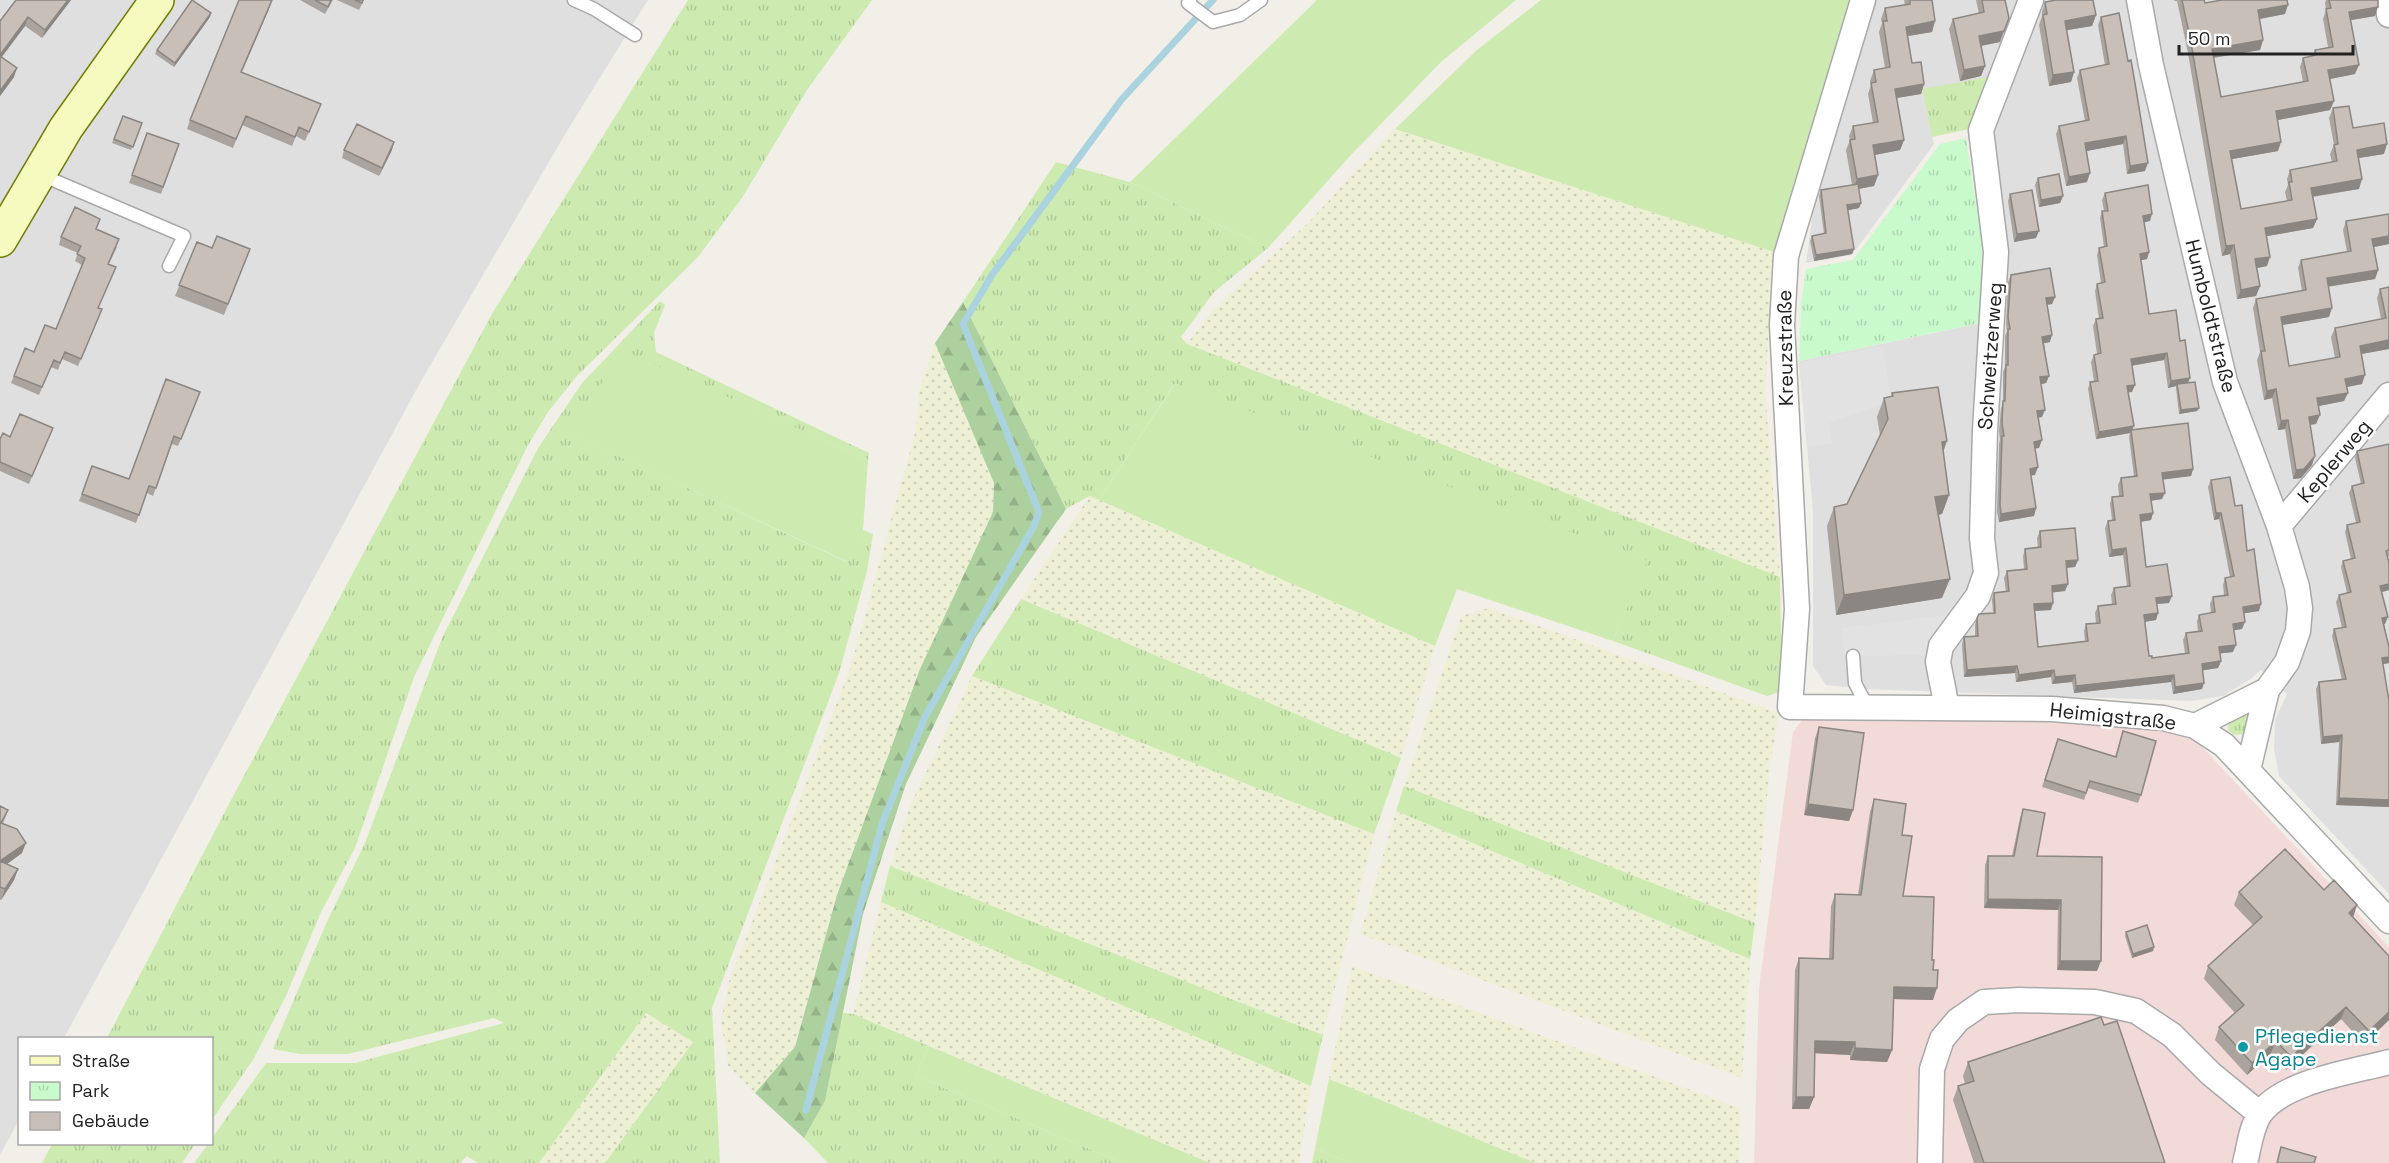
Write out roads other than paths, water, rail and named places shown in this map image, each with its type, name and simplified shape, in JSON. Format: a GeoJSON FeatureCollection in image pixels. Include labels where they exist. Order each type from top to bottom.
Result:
{"type":"FeatureCollection","features":[{"type":"Feature","properties":{"kind":"main road"},"geometry":{"type":"LineString","coordinates":[[0,240],[38,174],[94,86],[157,0]]}},
{"type":"Feature","properties":{"kind":"street","name":"Kreuzstraße"},"geometry":{"type":"LineString","coordinates":[[1790,707],[1797,609],[1793,392],[1782,325],[1786,256],[1863,0]]}},
{"type":"Feature","properties":{"kind":"street","name":"Schweitzerweg"},"geometry":{"type":"LineString","coordinates":[[1947,708],[1938,662],[1941,646],[1978,596],[1986,573],[1982,538],[1985,430],[1996,252],[1981,130],[2031,0]]}},
{"type":"Feature","properties":{"kind":"street","name":"Humboldtstraße"},"geometry":{"type":"LineString","coordinates":[[2139,0],[2151,64],[2225,382],[2279,526],[2297,587],[2300,608],[2298,631],[2287,662],[2267,690],[2248,770]]}},
{"type":"Feature","properties":{"kind":"street"},"geometry":{"type":"LineString","coordinates":[[2388,0],[2389,15]]}},
{"type":"Feature","properties":{"kind":"street","name":"Keplerweg"},"geometry":{"type":"LineString","coordinates":[[2279,526],[2389,395]]}},
{"type":"Feature","properties":{"kind":"street","name":"Humboldtstraße"},"geometry":{"type":"LineString","coordinates":[[2195,726],[2267,690]]}},
{"type":"Feature","properties":{"kind":"street","name":"Heimigstraße"},"geometry":{"type":"LineString","coordinates":[[1790,707],[2052,709],[2163,718],[2195,726],[2224,745],[2389,921]]}},
{"type":"Feature","properties":{"kind":"street"},"geometry":{"type":"LineString","coordinates":[[1929,1163],[1932,1069],[1942,1039],[1958,1020],[1984,1002],[2019,1000],[2095,1002],[2136,1011],[2172,1035],[2211,1074],[2260,1114]]}},
{"type":"Feature","properties":{"kind":"street"},"geometry":{"type":"LineString","coordinates":[[2245,1163],[2260,1114],[2276,1099],[2293,1088],[2389,1062]]}},
{"type":"Feature","properties":{"kind":"lane"},"geometry":{"type":"LineString","coordinates":[[574,0],[594,9],[635,34]]}},
{"type":"Feature","properties":{"kind":"lane"},"geometry":{"type":"LineString","coordinates":[[1189,1],[1214,22],[1240,15],[1261,0]]}},
{"type":"Feature","properties":{"kind":"lane"},"geometry":{"type":"LineString","coordinates":[[38,174],[184,236],[169,266]]}},
{"type":"Feature","properties":{"kind":"lane"},"geometry":{"type":"LineString","coordinates":[[1853,656],[1856,683],[1868,706]]}},
{"type":"Feature","properties":{"kind":"waterway"},"geometry":{"type":"LineString","coordinates":[[806,1110],[882,824],[925,717],[1034,526],[1039,512],[963,324],[992,275],[1122,99],[1213,0]]}},
{"type":"Feature","properties":{"kind":"place","name":"Pflegedienst Agape"},"geometry":{"type":"Point","coordinates":[2243,1047]}}]}
